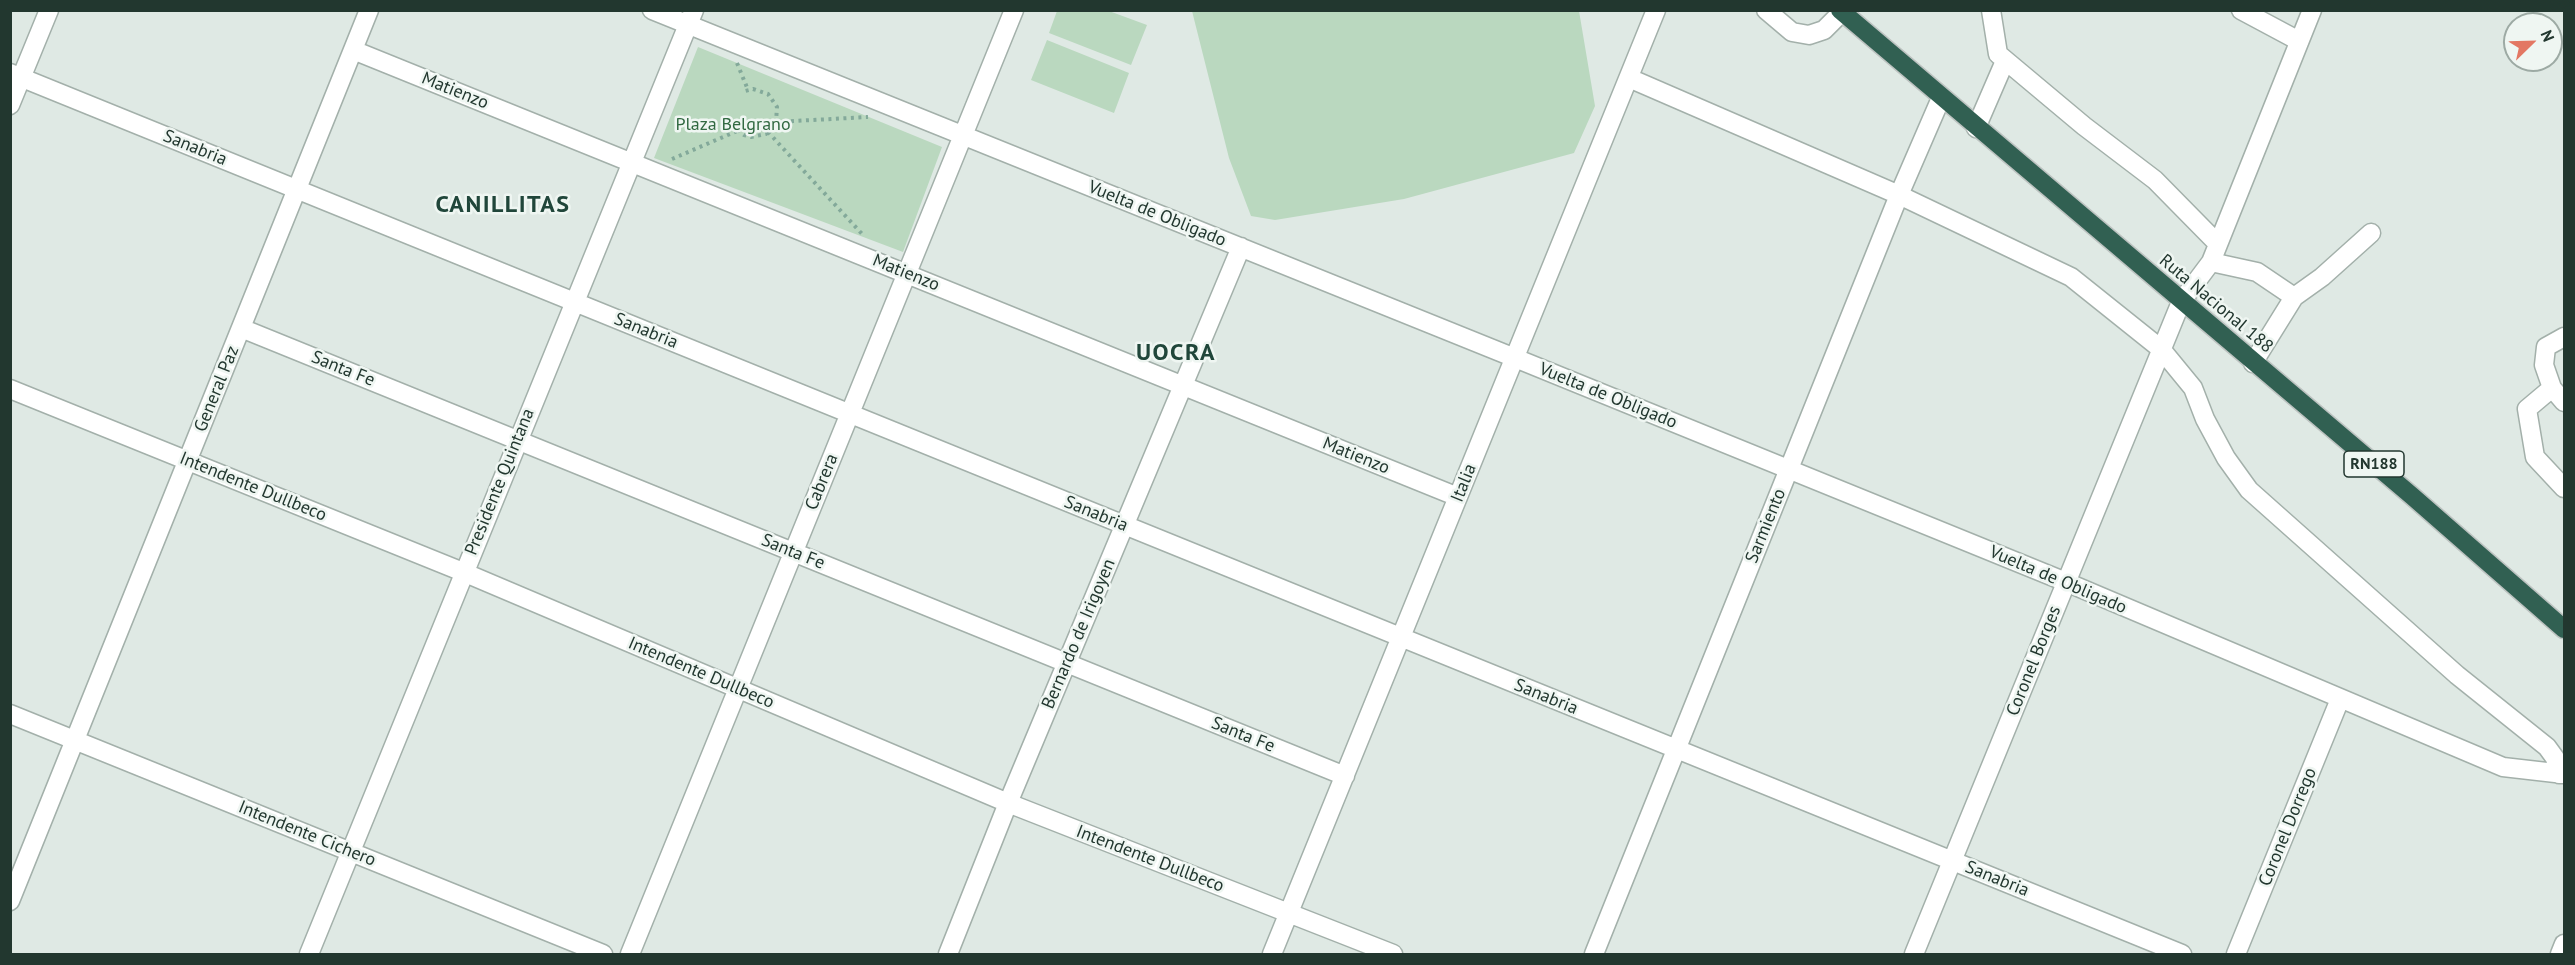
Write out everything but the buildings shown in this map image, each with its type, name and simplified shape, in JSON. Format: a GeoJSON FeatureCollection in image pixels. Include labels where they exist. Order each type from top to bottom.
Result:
{"type":"FeatureCollection","features":[{"type":"Feature","properties":{"kind":"highway","name":"Ruta Nacional 188"},"geometry":{"type":"LineString","coordinates":[[1841,11],[2412,496],[2565,629]]}},
{"type":"Feature","properties":{"kind":"street"},"geometry":{"type":"LineString","coordinates":[[10,105],[16,75],[49,10]]}},
{"type":"Feature","properties":{"kind":"street","name":"General Paz"},"geometry":{"type":"LineString","coordinates":[[10,902],[369,10]]}},
{"type":"Feature","properties":{"kind":"street","name":"Vuelta de Obligado"},"geometry":{"type":"LineString","coordinates":[[652,10],[691,18],[963,136],[2066,582],[2503,767],[2562,774]]}},
{"type":"Feature","properties":{"kind":"street","name":"Cabrera"},"geometry":{"type":"LineString","coordinates":[[630,954],[1014,10]]}},
{"type":"Feature","properties":{"kind":"street","name":"Italia"},"geometry":{"type":"LineString","coordinates":[[1272,954],[1656,10]]}},
{"type":"Feature","properties":{"kind":"street"},"geometry":{"type":"LineString","coordinates":[[1766,10],[1792,32],[1809,35],[1824,30],[1841,11]]}},
{"type":"Feature","properties":{"kind":"street"},"geometry":{"type":"LineString","coordinates":[[1991,10],[1998,54],[2084,126],[2155,180],[2218,244]]}},
{"type":"Feature","properties":{"kind":"street"},"geometry":{"type":"LineString","coordinates":[[2241,10],[2299,41]]}},
{"type":"Feature","properties":{"kind":"street","name":"Coronel Borges"},"geometry":{"type":"LineString","coordinates":[[1914,954],[2161,349],[2181,302],[2211,262],[2312,10]]}},
{"type":"Feature","properties":{"kind":"street","name":"Presidente Quintana"},"geometry":{"type":"LineString","coordinates":[[309,954],[574,302],[639,166],[691,18]]}},
{"type":"Feature","properties":{"kind":"street","name":"Matienzo"},"geometry":{"type":"LineString","coordinates":[[353,50],[1458,497]]}},
{"type":"Feature","properties":{"kind":"street"},"geometry":{"type":"LineString","coordinates":[[1976,128],[2005,61]]}},
{"type":"Feature","properties":{"kind":"street","name":"Sanabria"},"geometry":{"type":"LineString","coordinates":[[16,75],[2182,954]]}},
{"type":"Feature","properties":{"kind":"street"},"geometry":{"type":"LineString","coordinates":[[1629,78],[1899,195],[2071,278],[2161,349],[2193,388],[2226,458],[2249,490],[2457,675],[2547,747],[2562,774]]}},
{"type":"Feature","properties":{"kind":"street","name":"Sarmiento"},"geometry":{"type":"LineString","coordinates":[[1594,954],[1899,195],[1941,98]]}},
{"type":"Feature","properties":{"kind":"street"},"geometry":{"type":"LineString","coordinates":[[2253,363],[2294,297],[2322,277],[2371,233]]}},
{"type":"Feature","properties":{"kind":"street","name":"Bernardo de Irigoyen"},"geometry":{"type":"LineString","coordinates":[[948,954],[1008,803],[1240,247]]}},
{"type":"Feature","properties":{"kind":"street"},"geometry":{"type":"LineString","coordinates":[[2211,262],[2257,272],[2294,297]]}},
{"type":"Feature","properties":{"kind":"street","name":"Santa Fe"},"geometry":{"type":"LineString","coordinates":[[241,328],[1345,776]]}},
{"type":"Feature","properties":{"kind":"street"},"geometry":{"type":"LineString","coordinates":[[2565,337],[2546,347],[2544,365],[2552,388],[2565,402]]}},
{"type":"Feature","properties":{"kind":"street"},"geometry":{"type":"LineString","coordinates":[[2552,388],[2527,410],[2535,457],[2565,488]]}},
{"type":"Feature","properties":{"kind":"street","name":"Intendente Dullbeco"},"geometry":{"type":"LineString","coordinates":[[10,389],[463,572],[1008,803],[1393,954]]}},
{"type":"Feature","properties":{"kind":"street","name":"Coronel Dorrego"},"geometry":{"type":"LineString","coordinates":[[2236,954],[2340,699]]}},
{"type":"Feature","properties":{"kind":"street","name":"Intendente Cichero"},"geometry":{"type":"LineString","coordinates":[[10,714],[603,954]]}},
{"type":"Feature","properties":{"kind":"street"},"geometry":{"type":"LineString","coordinates":[[2560,954],[2565,944]]}},
{"type":"Feature","properties":{"kind":"path"},"geometry":{"type":"LineString","coordinates":[[732,125],[737,131],[751,137],[768,132],[776,122],[777,107],[768,94],[753,89],[745,91]]}},
{"type":"Feature","properties":{"kind":"path"},"geometry":{"type":"LineString","coordinates":[[776,122],[876,116]]}},
{"type":"Feature","properties":{"kind":"path"},"geometry":{"type":"LineString","coordinates":[[639,166],[737,131]]}},
{"type":"Feature","properties":{"kind":"path"},"geometry":{"type":"LineString","coordinates":[[768,132],[869,243]]}},
{"type":"Feature","properties":{"kind":"green space"},"geometry":{"type":"Polygon","coordinates":[[[1057,11],[1109,11],[1147,25],[1131,65],[1049,33],[1057,11]]]}},
{"type":"Feature","properties":{"kind":"green space"},"geometry":{"type":"Polygon","coordinates":[[[1192,11],[1579,11],[1595,106],[1574,153],[1404,199],[1275,220],[1251,216],[1229,158],[1192,11]]]}},
{"type":"Feature","properties":{"kind":"green space"},"geometry":{"type":"Polygon","coordinates":[[[1047,40],[1129,73],[1114,113],[1031,80],[1047,40]]]}},
{"type":"Feature","properties":{"kind":"green space","name":"Plaza Belgrano"},"geometry":{"type":"Polygon","coordinates":[[[698,47],[942,147],[903,252],[654,158],[698,47]]]}},
{"type":"Feature","properties":{"kind":"district","name":"CANILLITAS"},"geometry":{"type":"Point","coordinates":[503,205]}},
{"type":"Feature","properties":{"kind":"district","name":"UOCRA"},"geometry":{"type":"Point","coordinates":[1176,353]}}]}
